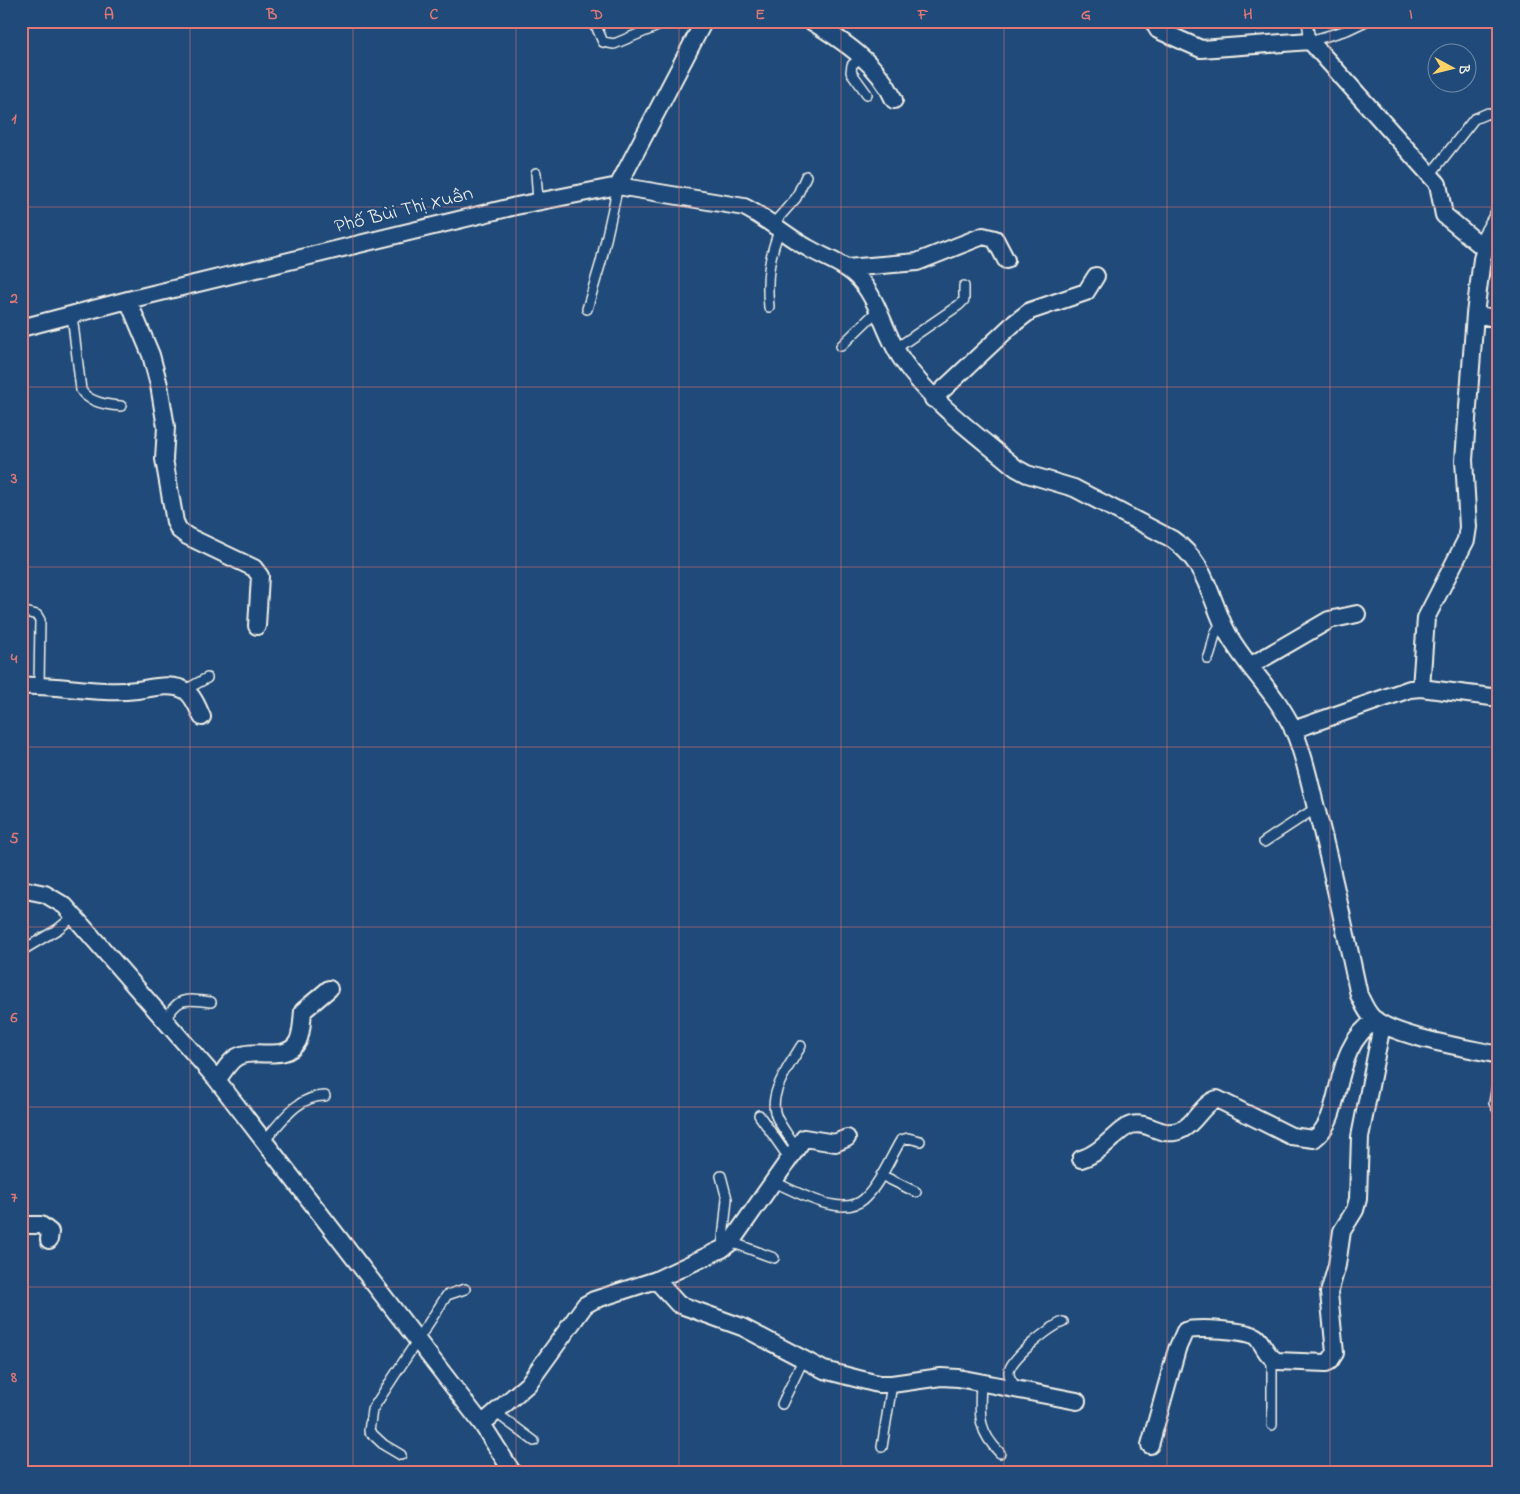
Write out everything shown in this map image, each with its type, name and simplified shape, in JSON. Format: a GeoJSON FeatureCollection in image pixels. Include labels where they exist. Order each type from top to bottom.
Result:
{"type":"FeatureCollection","features":[{"type":"Feature","properties":{"kind":"street"},"geometry":{"type":"LineString","coordinates":[[618,186],[704,21]]}},
{"type":"Feature","properties":{"kind":"street"},"geometry":{"type":"LineString","coordinates":[[811,21],[841,40],[861,57],[887,84],[894,100]]}},
{"type":"Feature","properties":{"kind":"street"},"geometry":{"type":"LineString","coordinates":[[1153,21],[1158,30],[1200,49],[1310,41],[1430,175],[1441,190],[1444,214],[1481,246]]}},
{"type":"Feature","properties":{"kind":"street","name":"Phố Bùi Thị Xuân"},"geometry":{"type":"LineString","coordinates":[[21,328],[128,300],[538,201],[618,186],[744,207],[807,248],[847,268]]}},
{"type":"Feature","properties":{"kind":"street"},"geometry":{"type":"LineString","coordinates":[[1421,688],[1426,618],[1466,540],[1468,527],[1464,460],[1481,246],[1499,232]]}},
{"type":"Feature","properties":{"kind":"street"},"geometry":{"type":"LineString","coordinates":[[847,268],[917,262],[983,236],[996,239],[1006,260]]}},
{"type":"Feature","properties":{"kind":"street"},"geometry":{"type":"LineString","coordinates":[[847,268],[860,280],[895,349],[933,399],[1016,468],[1027,474],[1074,488],[1172,539],[1184,547],[1195,560],[1205,576],[1223,623],[1234,645],[1285,714],[1293,730],[1316,808],[1359,995],[1365,1008],[1379,1023],[1395,1031],[1499,1055]]}},
{"type":"Feature","properties":{"kind":"street"},"geometry":{"type":"LineString","coordinates":[[933,399],[1012,325],[1030,311],[1086,292],[1096,276]]}},
{"type":"Feature","properties":{"kind":"street"},"geometry":{"type":"LineString","coordinates":[[128,300],[151,355],[159,385],[166,427],[164,459],[174,522],[179,530],[187,536],[254,568],[260,576],[257,626]]}},
{"type":"Feature","properties":{"kind":"street"},"geometry":{"type":"LineString","coordinates":[[1475,314],[1499,319]]}},
{"type":"Feature","properties":{"kind":"street"},"geometry":{"type":"LineString","coordinates":[[1250,666],[1329,620],[1356,614]]}},
{"type":"Feature","properties":{"kind":"street"},"geometry":{"type":"LineString","coordinates":[[21,686],[39,685],[125,691],[158,686],[185,690],[196,702],[202,717]]}},
{"type":"Feature","properties":{"kind":"street"},"geometry":{"type":"LineString","coordinates":[[1293,730],[1410,689],[1421,688],[1499,698]]}},
{"type":"Feature","properties":{"kind":"street"},"geometry":{"type":"LineString","coordinates":[[21,889],[56,899],[74,916],[217,1080],[482,1424],[513,1473]]}},
{"type":"Feature","properties":{"kind":"street"},"geometry":{"type":"LineString","coordinates":[[217,1080],[236,1057],[250,1052],[275,1054],[289,1050],[298,1042],[303,1011],[329,989]]}},
{"type":"Feature","properties":{"kind":"street"},"geometry":{"type":"LineString","coordinates":[[1081,1159],[1090,1157],[1129,1125],[1142,1124],[1159,1132],[1170,1133],[1184,1128],[1210,1102],[1217,1099],[1291,1136],[1314,1139],[1322,1133],[1328,1119],[1344,1063],[1356,1038],[1365,1027],[1379,1023]]}},
{"type":"Feature","properties":{"kind":"street"},"geometry":{"type":"LineString","coordinates":[[1150,1445],[1177,1349],[1185,1331],[1246,1332],[1259,1340],[1272,1359],[1326,1363],[1336,1353],[1329,1293],[1338,1265],[1342,1231],[1355,1210],[1358,1199],[1361,1124],[1379,1023]]}},
{"type":"Feature","properties":{"kind":"street"},"geometry":{"type":"LineString","coordinates":[[482,1424],[528,1384],[585,1305],[594,1300],[656,1280],[727,1245],[793,1153],[807,1138],[835,1143],[847,1138]]}},
{"type":"Feature","properties":{"kind":"street"},"geometry":{"type":"LineString","coordinates":[[21,1225],[41,1225],[50,1232],[49,1240]]}},
{"type":"Feature","properties":{"kind":"street"},"geometry":{"type":"LineString","coordinates":[[656,1280],[678,1304],[742,1327],[824,1370],[862,1381],[892,1384],[941,1377],[981,1382],[1077,1400]]}},
{"type":"Feature","properties":{"kind":"lane"},"geometry":{"type":"LineString","coordinates":[[585,21],[596,26],[603,42],[614,44],[670,21]]}},
{"type":"Feature","properties":{"kind":"lane"},"geometry":{"type":"LineString","coordinates":[[1307,21],[1310,41],[1347,30],[1366,21]]}},
{"type":"Feature","properties":{"kind":"lane"},"geometry":{"type":"LineString","coordinates":[[861,57],[852,65],[851,72],[866,94]]}},
{"type":"Feature","properties":{"kind":"lane"},"geometry":{"type":"LineString","coordinates":[[1430,175],[1474,119],[1488,113],[1499,118]]}},
{"type":"Feature","properties":{"kind":"lane"},"geometry":{"type":"LineString","coordinates":[[536,173],[538,201]]}},
{"type":"Feature","properties":{"kind":"lane"},"geometry":{"type":"LineString","coordinates":[[769,308],[768,274],[777,227],[796,198],[806,176]]}},
{"type":"Feature","properties":{"kind":"lane"},"geometry":{"type":"LineString","coordinates":[[587,309],[601,262],[618,186]]}},
{"type":"Feature","properties":{"kind":"lane"},"geometry":{"type":"LineString","coordinates":[[1481,246],[1496,212]]}},
{"type":"Feature","properties":{"kind":"lane"},"geometry":{"type":"LineString","coordinates":[[895,349],[960,305],[964,300],[964,286]]}},
{"type":"Feature","properties":{"kind":"lane"},"geometry":{"type":"LineString","coordinates":[[841,346],[877,312]]}},
{"type":"Feature","properties":{"kind":"lane"},"geometry":{"type":"LineString","coordinates":[[72,315],[81,390],[85,396],[96,401],[120,406]]}},
{"type":"Feature","properties":{"kind":"lane"},"geometry":{"type":"LineString","coordinates":[[21,611],[37,615],[40,620],[39,685]]}},
{"type":"Feature","properties":{"kind":"lane"},"geometry":{"type":"LineString","coordinates":[[1208,659],[1212,650],[1215,632],[1223,623]]}},
{"type":"Feature","properties":{"kind":"lane"},"geometry":{"type":"LineString","coordinates":[[185,690],[206,678]]}},
{"type":"Feature","properties":{"kind":"lane"},"geometry":{"type":"LineString","coordinates":[[1264,842],[1316,808]]}},
{"type":"Feature","properties":{"kind":"lane"},"geometry":{"type":"LineString","coordinates":[[21,951],[58,929],[74,916]]}},
{"type":"Feature","properties":{"kind":"lane"},"geometry":{"type":"LineString","coordinates":[[164,1020],[174,1004],[185,999],[211,1002]]}},
{"type":"Feature","properties":{"kind":"lane"},"geometry":{"type":"LineString","coordinates":[[793,1153],[774,1108],[780,1084],[801,1046]]}},
{"type":"Feature","properties":{"kind":"lane"},"geometry":{"type":"LineString","coordinates":[[1499,1074],[1494,1103],[1499,1112]]}},
{"type":"Feature","properties":{"kind":"lane"},"geometry":{"type":"LineString","coordinates":[[265,1140],[300,1102],[313,1096],[325,1096]]}},
{"type":"Feature","properties":{"kind":"lane"},"geometry":{"type":"LineString","coordinates":[[759,1115],[793,1153]]}},
{"type":"Feature","properties":{"kind":"lane"},"geometry":{"type":"LineString","coordinates":[[774,1182],[831,1205],[849,1206],[865,1198],[901,1140],[908,1138],[920,1141]]}},
{"type":"Feature","properties":{"kind":"lane"},"geometry":{"type":"LineString","coordinates":[[881,1175],[916,1192]]}},
{"type":"Feature","properties":{"kind":"lane"},"geometry":{"type":"LineString","coordinates":[[721,1176],[727,1199],[727,1245],[774,1258]]}},
{"type":"Feature","properties":{"kind":"lane"},"geometry":{"type":"LineString","coordinates":[[400,1455],[384,1445],[369,1431],[372,1410],[447,1295],[465,1289]]}},
{"type":"Feature","properties":{"kind":"lane"},"geometry":{"type":"LineString","coordinates":[[1017,1389],[1010,1379],[1009,1372],[1011,1367],[1018,1357],[1050,1328],[1063,1322]]}},
{"type":"Feature","properties":{"kind":"lane"},"geometry":{"type":"LineString","coordinates":[[1272,1359],[1272,1425]]}},
{"type":"Feature","properties":{"kind":"lane"},"geometry":{"type":"LineString","coordinates":[[782,1404],[803,1360]]}},
{"type":"Feature","properties":{"kind":"lane"},"geometry":{"type":"LineString","coordinates":[[981,1382],[980,1423],[985,1435],[1000,1453]]}},
{"type":"Feature","properties":{"kind":"lane"},"geometry":{"type":"LineString","coordinates":[[882,1446],[892,1384]]}},
{"type":"Feature","properties":{"kind":"lane"},"geometry":{"type":"LineString","coordinates":[[495,1412],[534,1441]]}}]}
